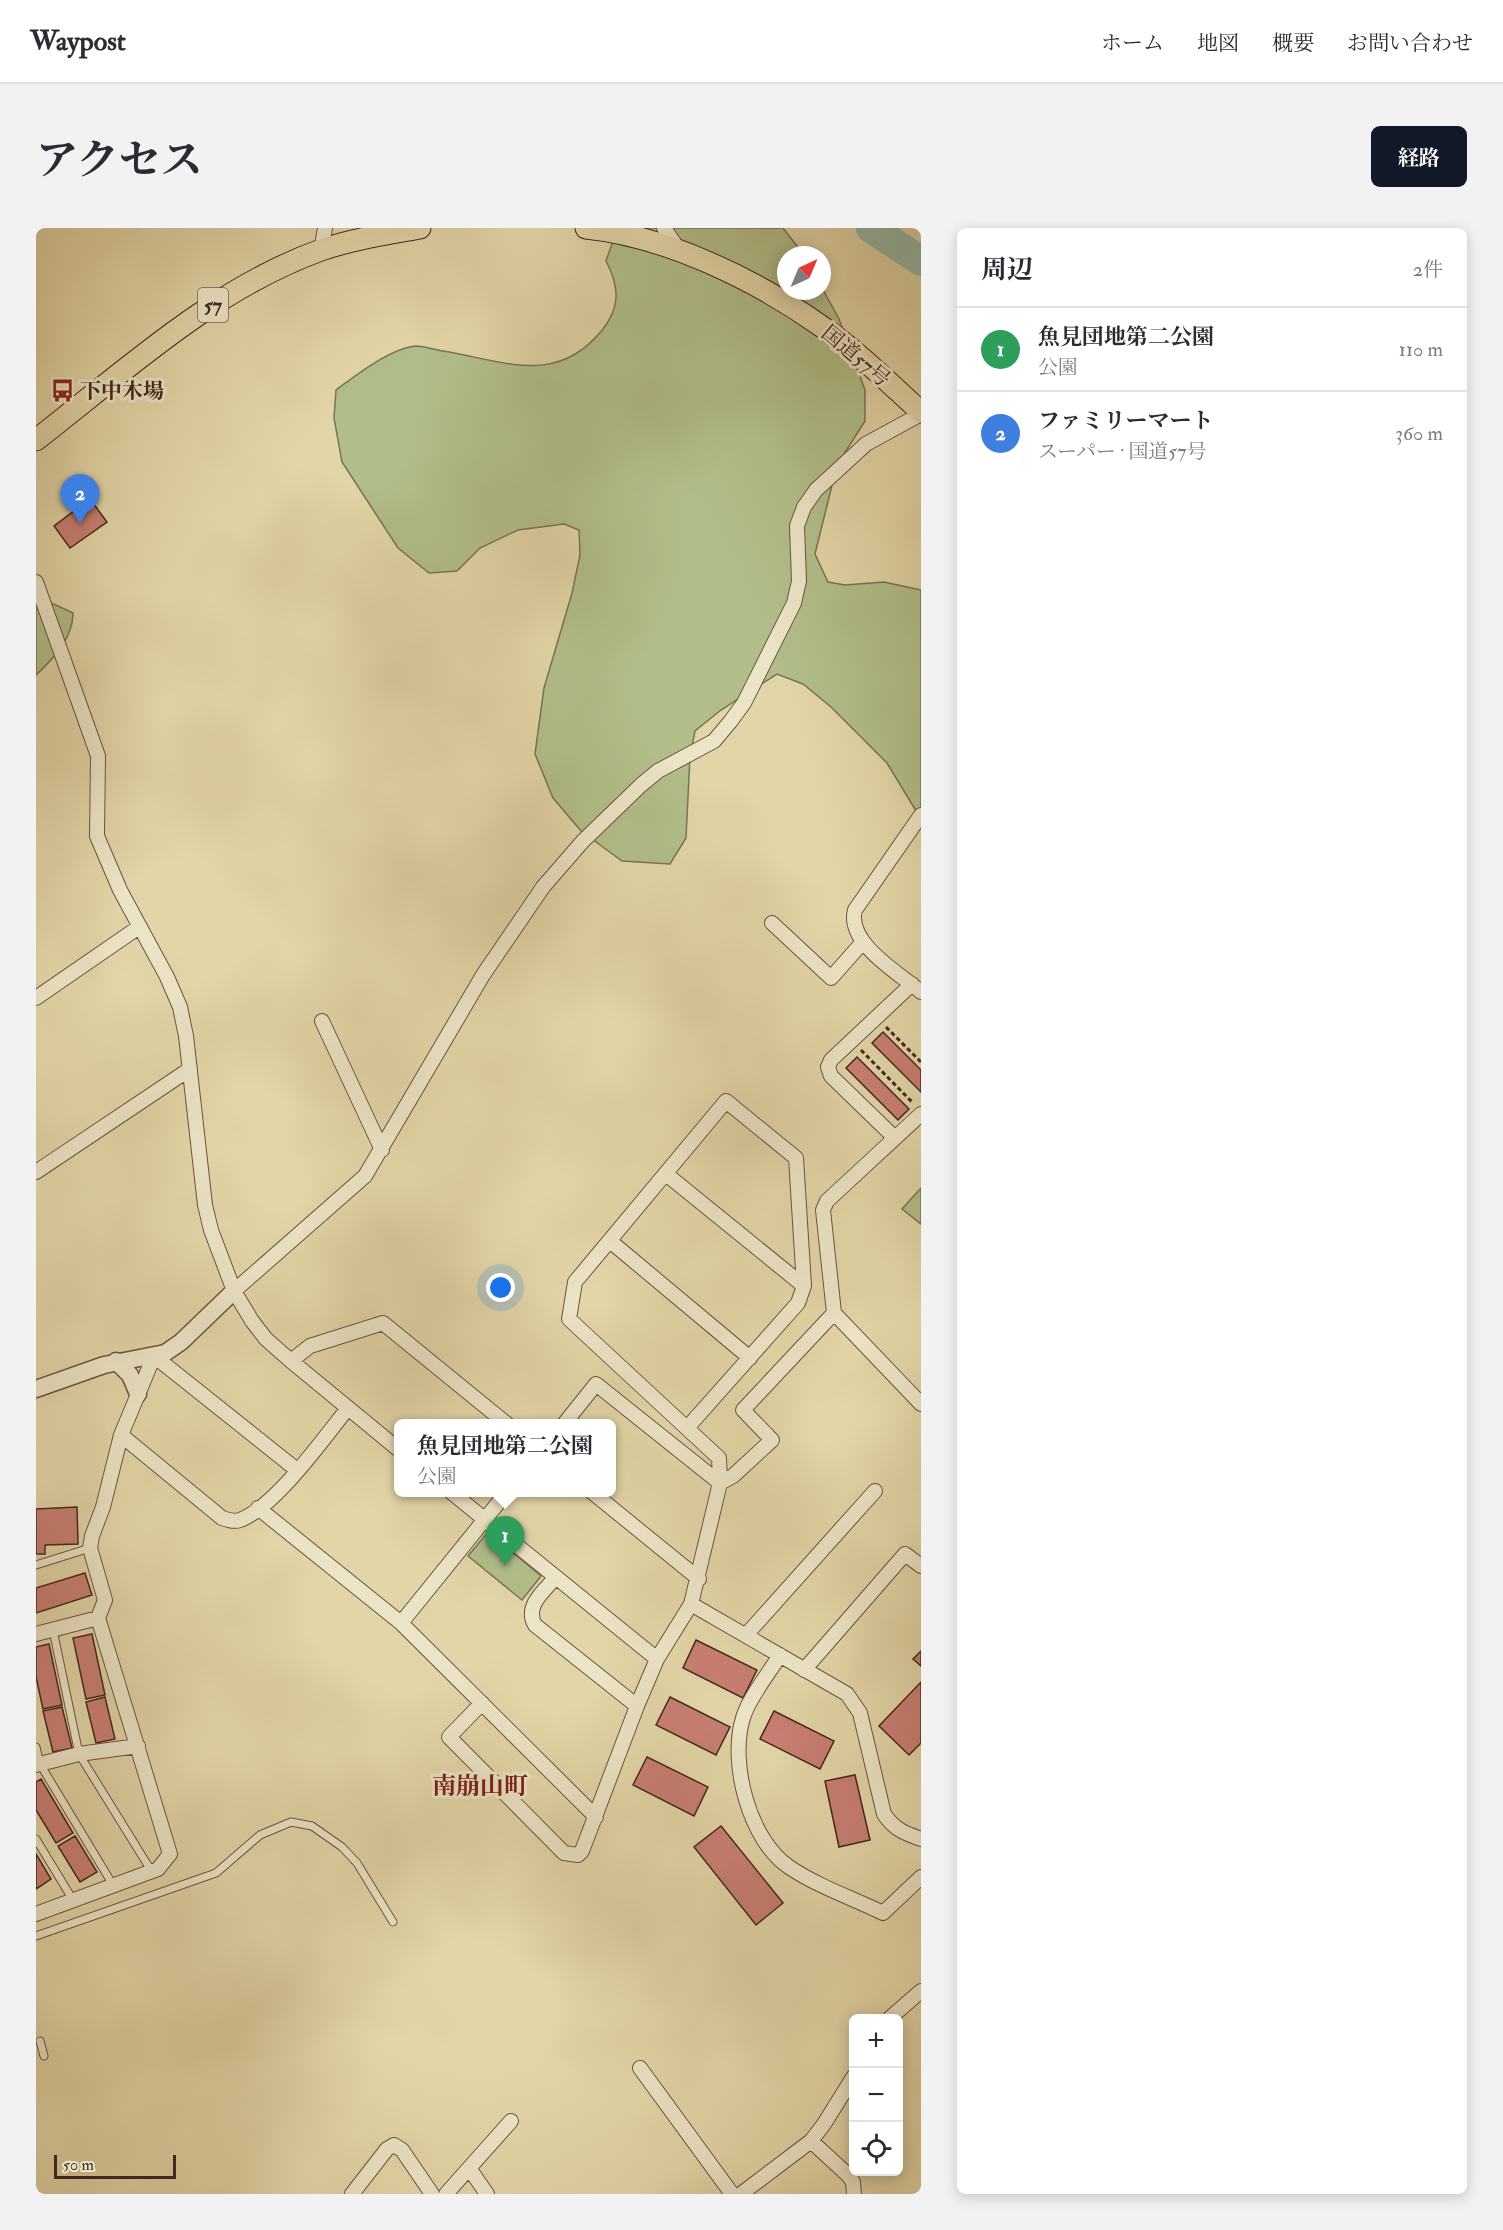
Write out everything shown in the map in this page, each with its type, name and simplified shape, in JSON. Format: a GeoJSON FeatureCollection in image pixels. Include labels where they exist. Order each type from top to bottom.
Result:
{"type":"FeatureCollection","features":[{"type":"Feature","properties":{"kind":"highway","name":"57"},"geometry":{"type":"LineString","coordinates":[[36,440],[193,318],[232,293],[321,250],[420,228]]}},
{"type":"Feature","properties":{"kind":"highway","name":"国道57号"},"geometry":{"type":"LineString","coordinates":[[586,228],[680,252],[728,272],[776,297],[857,354],[921,413]]}},
{"type":"Feature","properties":{"kind":"street"},"geometry":{"type":"LineString","coordinates":[[321,250],[324,228]]}},
{"type":"Feature","properties":{"kind":"street"},"geometry":{"type":"LineString","coordinates":[[664,228],[680,252]]}},
{"type":"Feature","properties":{"kind":"street"},"geometry":{"type":"LineString","coordinates":[[36,1389],[116,1361],[154,1356],[173,1348],[365,1176],[483,975],[543,887],[583,841],[641,785],[658,771],[714,741],[744,702],[794,603],[799,581],[797,526],[804,507],[816,490],[866,444],[921,413]]}},
{"type":"Feature","properties":{"kind":"street"},"geometry":{"type":"LineString","coordinates":[[36,582],[98,756],[95,802],[97,836],[139,927],[167,977],[180,1007],[190,1069],[205,1205],[211,1230],[234,1292],[259,1330],[291,1362],[394,1445]]}},
{"type":"Feature","properties":{"kind":"street"},"geometry":{"type":"LineString","coordinates":[[895,1138],[829,1072],[831,1059],[876,1017],[916,988],[862,943],[853,927],[855,910],[921,815]]}},
{"type":"Feature","properties":{"kind":"street"},"geometry":{"type":"LineString","coordinates":[[772,923],[831,978],[862,943]]}},
{"type":"Feature","properties":{"kind":"street"},"geometry":{"type":"LineString","coordinates":[[36,998],[139,927]]}},
{"type":"Feature","properties":{"kind":"street"},"geometry":{"type":"LineString","coordinates":[[322,1021],[382,1150]]}},
{"type":"Feature","properties":{"kind":"street"},"geometry":{"type":"LineString","coordinates":[[36,1172],[190,1069]]}},
{"type":"Feature","properties":{"kind":"street"},"geometry":{"type":"LineString","coordinates":[[482,1703],[449,1737],[564,1853],[572,1856],[582,1851],[657,1659],[692,1604],[720,1484],[719,1458],[569,1318],[575,1282],[726,1101],[796,1158],[804,1286],[798,1303],[687,1428]]}},
{"type":"Feature","properties":{"kind":"street"},"geometry":{"type":"LineString","coordinates":[[921,1112],[827,1201],[823,1210],[834,1313],[921,1404]]}},
{"type":"Feature","properties":{"kind":"street"},"geometry":{"type":"LineString","coordinates":[[666,1174],[804,1286]]}},
{"type":"Feature","properties":{"kind":"street"},"geometry":{"type":"LineString","coordinates":[[610,1241],[750,1358]]}},
{"type":"Feature","properties":{"kind":"street"},"geometry":{"type":"LineString","coordinates":[[720,1484],[733,1476],[772,1440],[743,1410],[834,1313]]}},
{"type":"Feature","properties":{"kind":"street"},"geometry":{"type":"LineString","coordinates":[[291,1362],[310,1346],[383,1323],[501,1419]]}},
{"type":"Feature","properties":{"kind":"street"},"geometry":{"type":"LineString","coordinates":[[36,1914],[152,1872],[168,1859],[170,1848],[98,1618],[105,1600],[90,1548],[122,1435],[154,1356]]}},
{"type":"Feature","properties":{"kind":"street"},"geometry":{"type":"LineString","coordinates":[[154,1356],[297,1470]]}},
{"type":"Feature","properties":{"kind":"street"},"geometry":{"type":"LineString","coordinates":[[116,1361],[130,1375],[138,1394]]}},
{"type":"Feature","properties":{"kind":"street"},"geometry":{"type":"LineString","coordinates":[[568,1419],[596,1384],[720,1484]]}},
{"type":"Feature","properties":{"kind":"street"},"geometry":{"type":"LineString","coordinates":[[122,1435],[222,1518],[233,1522],[242,1520],[258,1508],[297,1470],[348,1408]]}},
{"type":"Feature","properties":{"kind":"street"},"geometry":{"type":"LineString","coordinates":[[746,1635],[875,1491]]}},
{"type":"Feature","properties":{"kind":"street"},"geometry":{"type":"LineString","coordinates":[[457,1497],[657,1659]]}},
{"type":"Feature","properties":{"kind":"street"},"geometry":{"type":"LineString","coordinates":[[401,1623],[503,1497]]}},
{"type":"Feature","properties":{"kind":"street"},"geometry":{"type":"LineString","coordinates":[[598,1497],[699,1579]]}},
{"type":"Feature","properties":{"kind":"street"},"geometry":{"type":"LineString","coordinates":[[258,1508],[401,1623],[596,1817]]}},
{"type":"Feature","properties":{"kind":"street"},"geometry":{"type":"LineString","coordinates":[[804,1670],[905,1554],[921,1566]]}},
{"type":"Feature","properties":{"kind":"street"},"geometry":{"type":"LineString","coordinates":[[556,1577],[532,1605],[531,1618],[535,1625],[637,1706]]}},
{"type":"Feature","properties":{"kind":"street"},"geometry":{"type":"LineString","coordinates":[[692,1604],[847,1694],[860,1713],[884,1814],[892,1826],[921,1839]]}},
{"type":"Feature","properties":{"kind":"street"},"geometry":{"type":"LineString","coordinates":[[36,1634],[98,1618]]}},
{"type":"Feature","properties":{"kind":"street"},"geometry":{"type":"LineString","coordinates":[[780,1655],[743,1717],[737,1760],[754,1824],[763,1841],[789,1867],[883,1913],[921,1877]]}},
{"type":"Feature","properties":{"kind":"street"},"geometry":{"type":"LineString","coordinates":[[38,1764],[80,1754],[138,1746]]}},
{"type":"Feature","properties":{"kind":"street"},"geometry":{"type":"LineString","coordinates":[[896,2014],[921,1991]]}},
{"type":"Feature","properties":{"kind":"street"},"geometry":{"type":"LineString","coordinates":[[640,2068],[732,2194]]}},
{"type":"Feature","properties":{"kind":"street"},"geometry":{"type":"LineString","coordinates":[[741,2194],[811,2141],[849,2084]]}},
{"type":"Feature","properties":{"kind":"street"},"geometry":{"type":"LineString","coordinates":[[446,2194],[511,2121]]}},
{"type":"Feature","properties":{"kind":"street"},"geometry":{"type":"LineString","coordinates":[[811,2141],[854,2182],[854,2194]]}},
{"type":"Feature","properties":{"kind":"street"},"geometry":{"type":"LineString","coordinates":[[352,2194],[387,2149],[394,2145],[402,2150],[432,2194]]}},
{"type":"Feature","properties":{"kind":"street"},"geometry":{"type":"LineString","coordinates":[[469,2168],[487,2194]]}},
{"type":"Feature","properties":{"kind":"lane"},"geometry":{"type":"LineString","coordinates":[[36,1565],[90,1548]]}},
{"type":"Feature","properties":{"kind":"lane"},"geometry":{"type":"LineString","coordinates":[[52,1630],[80,1754],[152,1872]]}},
{"type":"Feature","properties":{"kind":"lane"},"geometry":{"type":"LineString","coordinates":[[36,1747],[38,1764],[113,1886]]}},
{"type":"Feature","properties":{"kind":"lane"},"geometry":{"type":"LineString","coordinates":[[36,1936],[216,1873],[260,1835],[291,1822],[312,1826],[342,1847],[357,1863],[393,1922]]}},
{"type":"Feature","properties":{"kind":"lane"},"geometry":{"type":"LineString","coordinates":[[36,1839],[73,1900]]}},
{"type":"Feature","properties":{"kind":"lane"},"geometry":{"type":"LineString","coordinates":[[39,2042],[44,2056]]}},
{"type":"Feature","properties":{"kind":"path"},"geometry":{"type":"LineString","coordinates":[[876,1017],[921,1062]]}},
{"type":"Feature","properties":{"kind":"path"},"geometry":{"type":"LineString","coordinates":[[851,1040],[921,1112]]}},
{"type":"Feature","properties":{"kind":"green space"},"geometry":{"type":"Polygon","coordinates":[[[624,228],[783,228],[797,246],[777,246],[777,300],[829,300],[839,319],[865,390],[865,421],[837,465],[815,554],[828,582],[845,585],[884,582],[921,590],[921,819],[887,763],[831,707],[803,684],[777,674],[721,710],[695,731],[690,756],[686,838],[670,864],[622,861],[581,831],[553,798],[535,754],[544,688],[572,593],[580,555],[579,530],[564,524],[518,530],[480,548],[457,571],[429,573],[398,548],[342,462],[334,418],[336,390],[374,363],[396,352],[419,346],[529,366],[549,364],[567,358],[585,347],[603,329],[613,312],[616,287],[606,261],[614,238],[624,228]]]}},
{"type":"Feature","properties":{"kind":"green space"},"geometry":{"type":"Polygon","coordinates":[[[36,600],[45,600],[73,613],[66,639],[56,655],[36,675],[36,600]]]}},
{"type":"Feature","properties":{"kind":"green space"},"geometry":{"type":"Polygon","coordinates":[[[921,1188],[921,1224],[902,1209],[921,1188]]]}},
{"type":"Feature","properties":{"kind":"green space"},"geometry":{"type":"Polygon","coordinates":[[[488,1532],[541,1576],[522,1600],[468,1556],[488,1532]]]}},
{"type":"Feature","properties":{"kind":"building"},"geometry":{"type":"Polygon","coordinates":[[[90,499],[107,522],[70,548],[54,526],[90,499]]]}},
{"type":"Feature","properties":{"kind":"building"},"geometry":{"type":"Polygon","coordinates":[[[883,1032],[921,1070],[921,1092],[872,1043],[883,1032]]]}},
{"type":"Feature","properties":{"kind":"building"},"geometry":{"type":"Polygon","coordinates":[[[857,1057],[909,1109],[898,1120],[846,1068],[857,1057]]]}},
{"type":"Feature","properties":{"kind":"building"},"geometry":{"type":"Polygon","coordinates":[[[77,1507],[78,1544],[45,1545],[45,1554],[36,1554],[36,1509],[77,1507]]]}},
{"type":"Feature","properties":{"kind":"building"},"geometry":{"type":"Polygon","coordinates":[[[85,1573],[92,1595],[36,1613],[36,1588],[85,1573]]]}},
{"type":"Feature","properties":{"kind":"building"},"geometry":{"type":"Polygon","coordinates":[[[92,1634],[105,1695],[86,1699],[73,1638],[92,1634]]]}},
{"type":"Feature","properties":{"kind":"building"},"geometry":{"type":"Polygon","coordinates":[[[696,1640],[757,1670],[743,1698],[683,1668],[696,1640]]]}},
{"type":"Feature","properties":{"kind":"building"},"geometry":{"type":"Polygon","coordinates":[[[49,1644],[62,1705],[43,1709],[36,1677],[36,1647],[49,1644]]]}},
{"type":"Feature","properties":{"kind":"building"},"geometry":{"type":"Polygon","coordinates":[[[921,1651],[921,1666],[913,1659],[921,1651]]]}},
{"type":"Feature","properties":{"kind":"building"},"geometry":{"type":"Polygon","coordinates":[[[921,1682],[921,1743],[909,1755],[879,1726],[921,1682]]]}},
{"type":"Feature","properties":{"kind":"building"},"geometry":{"type":"Polygon","coordinates":[[[105,1697],[115,1739],[96,1743],[86,1702],[105,1697]]]}},
{"type":"Feature","properties":{"kind":"building"},"geometry":{"type":"Polygon","coordinates":[[[670,1697],[730,1727],[716,1755],[656,1725],[670,1697]]]}},
{"type":"Feature","properties":{"kind":"building"},"geometry":{"type":"Polygon","coordinates":[[[62,1707],[72,1748],[53,1752],[43,1711],[62,1707]]]}},
{"type":"Feature","properties":{"kind":"building"},"geometry":{"type":"Polygon","coordinates":[[[774,1711],[834,1741],[820,1769],[760,1739],[774,1711]]]}},
{"type":"Feature","properties":{"kind":"building"},"geometry":{"type":"Polygon","coordinates":[[[647,1757],[708,1787],[694,1816],[633,1785],[647,1757]]]}},
{"type":"Feature","properties":{"kind":"building"},"geometry":{"type":"Polygon","coordinates":[[[855,1775],[870,1840],[839,1847],[825,1781],[855,1775]]]}},
{"type":"Feature","properties":{"kind":"building"},"geometry":{"type":"Polygon","coordinates":[[[41,1779],[73,1833],[56,1843],[36,1810],[36,1782],[41,1779]]]}},
{"type":"Feature","properties":{"kind":"building"},"geometry":{"type":"Polygon","coordinates":[[[721,1826],[783,1903],[756,1925],[694,1847],[721,1826]]]}},
{"type":"Feature","properties":{"kind":"building"},"geometry":{"type":"Polygon","coordinates":[[[75,1836],[97,1872],[80,1882],[58,1846],[75,1836]]]}},
{"type":"Feature","properties":{"kind":"building"},"geometry":{"type":"Polygon","coordinates":[[[36,1854],[51,1879],[36,1889],[36,1854]]]}},
{"type":"Feature","properties":{"kind":"waterway"},"geometry":{"type":"LineString","coordinates":[[871,228],[921,261]]}},
{"type":"Feature","properties":{"kind":"place","name":"下中木場"},"geometry":{"type":"Point","coordinates":[62,391]}},
{"type":"Feature","properties":{"kind":"place","name":"ファミリーマート"},"geometry":{"type":"Point","coordinates":[80,524]}},
{"type":"Feature","properties":{"kind":"place","name":"魚見団地第二公園"},"geometry":{"type":"Point","coordinates":[505,1566]}},
{"type":"Feature","properties":{"kind":"district","name":"南崩山町"},"geometry":{"type":"Point","coordinates":[480,1786]}}]}
